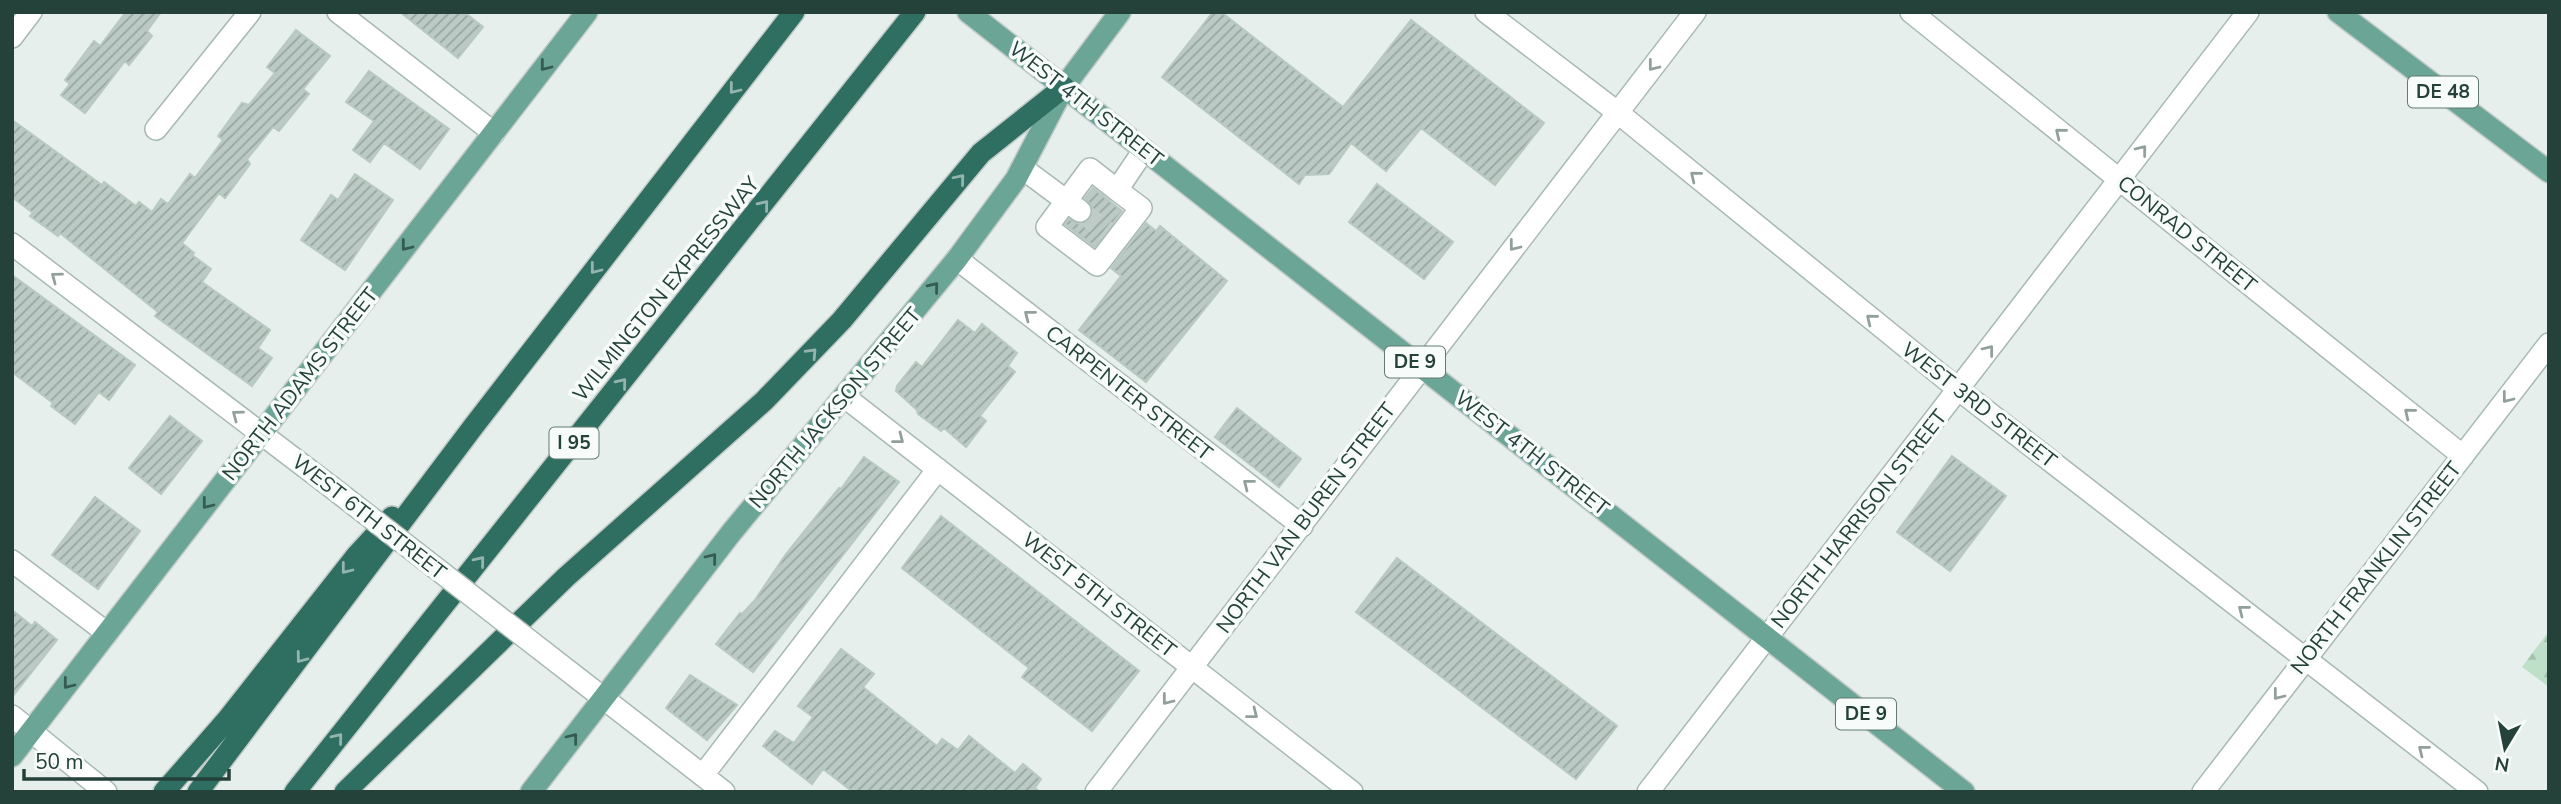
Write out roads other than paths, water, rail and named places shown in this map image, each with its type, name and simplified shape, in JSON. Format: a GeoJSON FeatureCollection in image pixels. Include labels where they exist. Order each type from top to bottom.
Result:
{"type":"FeatureCollection","features":[{"type":"Feature","properties":{"kind":"highway"},"geometry":{"type":"LineString","coordinates":[[198,792],[473,427],[794,12]]}},
{"type":"Feature","properties":{"kind":"highway","name":"WILMINGTON EXPRESSWAY"},"geometry":{"type":"LineString","coordinates":[[295,792],[852,95],[915,12]]}},
{"type":"Feature","properties":{"kind":"highway"},"geometry":{"type":"LineString","coordinates":[[345,792],[566,577],[764,401],[842,320],[981,153],[1063,87]]}},
{"type":"Feature","properties":{"kind":"highway"},"geometry":{"type":"LineString","coordinates":[[164,792],[227,720],[357,555],[473,427]]}},
{"type":"Feature","properties":{"kind":"main road","name":"NORTH ADAMS STREET"},"geometry":{"type":"LineString","coordinates":[[12,756],[587,12]]}},
{"type":"Feature","properties":{"kind":"main road","name":"WEST 4TH STREET"},"geometry":{"type":"LineString","coordinates":[[968,12],[1964,792]]}},
{"type":"Feature","properties":{"kind":"main road","name":"NORTH JACKSON STREET"},"geometry":{"type":"LineString","coordinates":[[531,792],[732,533],[957,259],[1022,168],[1063,87],[1120,12]]}},
{"type":"Feature","properties":{"kind":"main road","name":"DE 48"},"geometry":{"type":"LineString","coordinates":[[2338,12],[2549,172]]}},
{"type":"Feature","properties":{"kind":"street"},"geometry":{"type":"LineString","coordinates":[[12,37],[31,12]]}},
{"type":"Feature","properties":{"kind":"street"},"geometry":{"type":"LineString","coordinates":[[156,129],[250,12]]}},
{"type":"Feature","properties":{"kind":"street"},"geometry":{"type":"LineString","coordinates":[[338,12],[494,133]]}},
{"type":"Feature","properties":{"kind":"street","name":"WEST 3RD STREET"},"geometry":{"type":"LineString","coordinates":[[1486,12],[1616,113],[1958,389],[2477,792]]}},
{"type":"Feature","properties":{"kind":"street","name":"NORTH VAN BUREN STREET"},"geometry":{"type":"LineString","coordinates":[[1096,792],[1695,12]]}},
{"type":"Feature","properties":{"kind":"street","name":"CONRAD STREET"},"geometry":{"type":"LineString","coordinates":[[1911,12],[2463,456]]}},
{"type":"Feature","properties":{"kind":"street","name":"NORTH HARRISON STREET"},"geometry":{"type":"LineString","coordinates":[[1648,792],[2248,12]]}},
{"type":"Feature","properties":{"kind":"street"},"geometry":{"type":"LineString","coordinates":[[1117,190],[1144,150]]}},
{"type":"Feature","properties":{"kind":"street"},"geometry":{"type":"LineString","coordinates":[[1022,168],[1073,206]]}},
{"type":"Feature","properties":{"kind":"street"},"geometry":{"type":"LineString","coordinates":[[1090,169],[1117,190],[1141,208],[1113,236],[1097,265],[1047,227],[1073,206],[1090,169]]}},
{"type":"Feature","properties":{"kind":"street","name":"WEST 6TH STREET"},"geometry":{"type":"LineString","coordinates":[[12,244],[330,486],[724,792]]}},
{"type":"Feature","properties":{"kind":"street","name":"CARPENTER STREET"},"geometry":{"type":"LineString","coordinates":[[957,259],[1302,526]]}},
{"type":"Feature","properties":{"kind":"street","name":"NORTH FRANKLIN STREET"},"geometry":{"type":"LineString","coordinates":[[2203,792],[2549,344]]}},
{"type":"Feature","properties":{"kind":"street","name":"WEST 5TH STREET"},"geometry":{"type":"LineString","coordinates":[[845,397],[1352,792]]}},
{"type":"Feature","properties":{"kind":"street"},"geometry":{"type":"LineString","coordinates":[[703,775],[938,469]]}},
{"type":"Feature","properties":{"kind":"street"},"geometry":{"type":"LineString","coordinates":[[12,561],[107,633]]}},
{"type":"Feature","properties":{"kind":"street"},"geometry":{"type":"LineString","coordinates":[[12,716],[106,792]]}},
{"type":"Feature","properties":{"kind":"tunnel"},"geometry":{"type":"LineString","coordinates":[[1080,211],[1109,233]]}}]}
